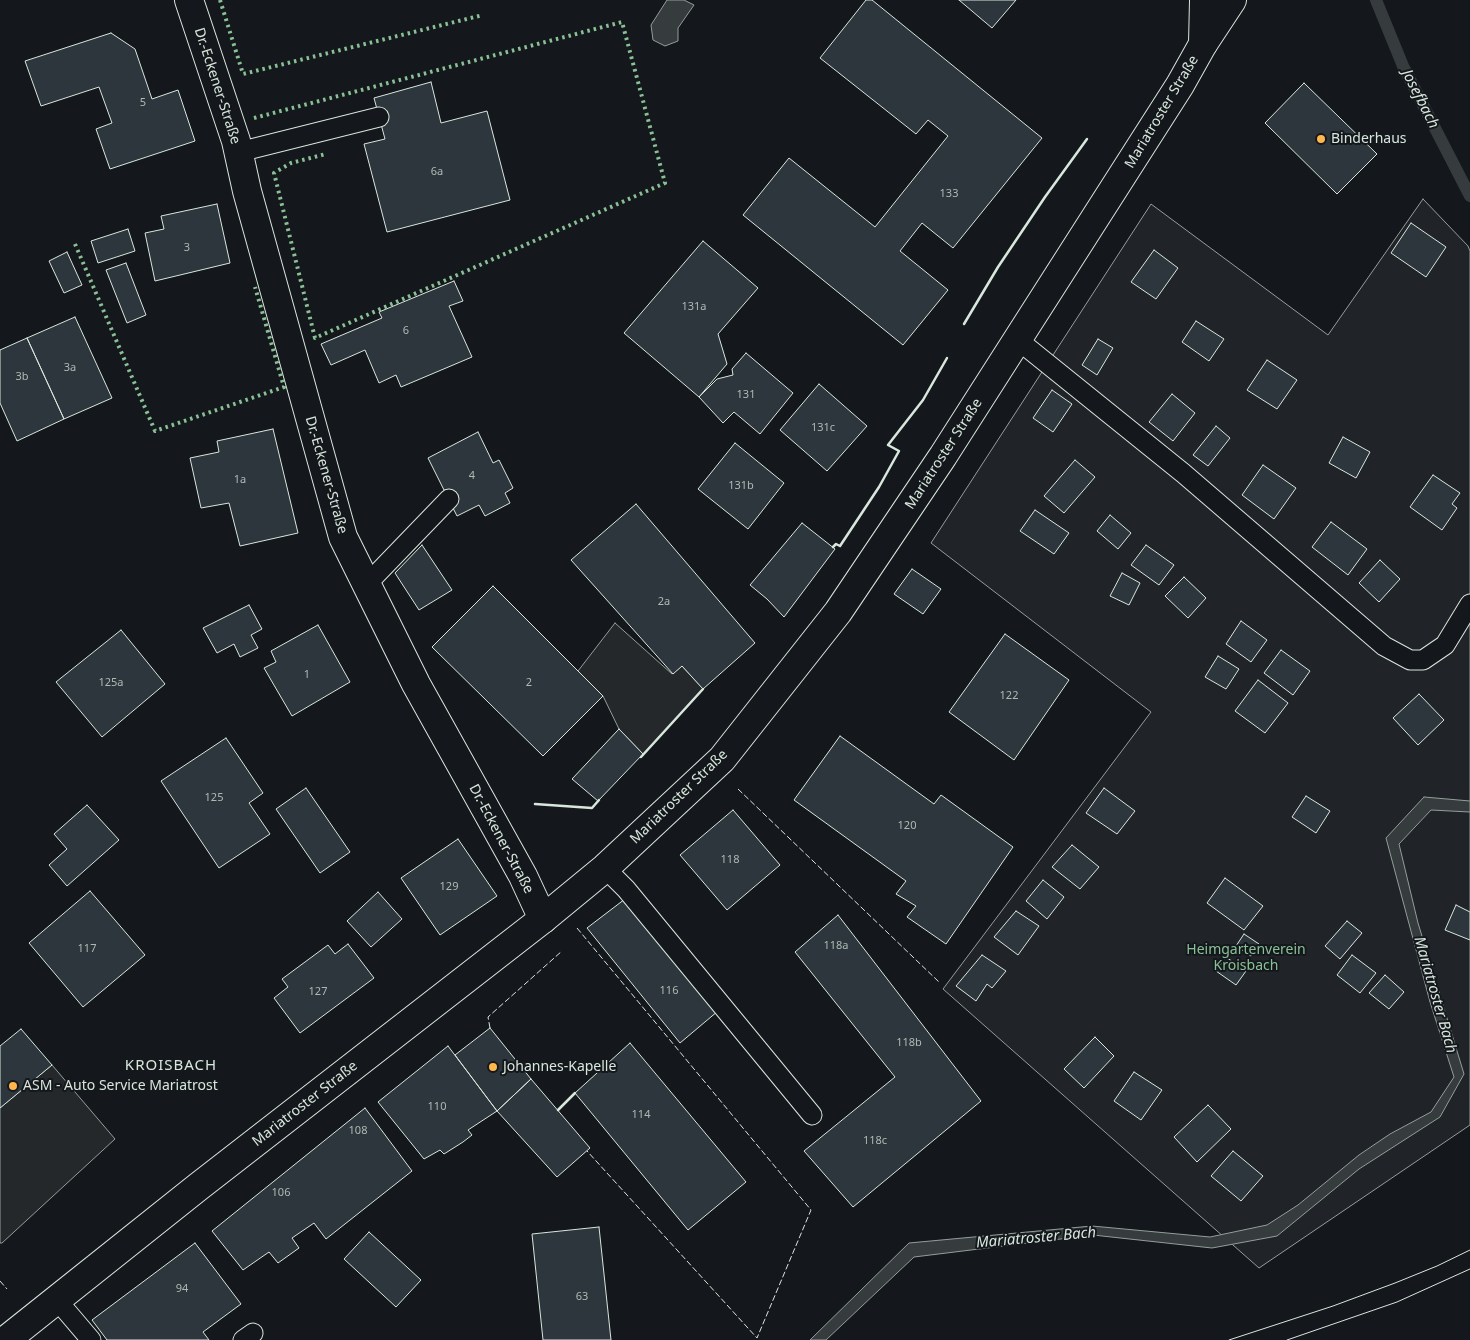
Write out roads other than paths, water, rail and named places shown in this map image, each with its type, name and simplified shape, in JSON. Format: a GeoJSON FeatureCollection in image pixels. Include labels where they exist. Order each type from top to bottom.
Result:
{"type":"FeatureCollection","features":[{"type":"Feature","properties":{"kind":"main road","name":"Dr.-Eckener-Straße"},"geometry":{"type":"LineString","coordinates":[[189,0],[239,152],[247,191],[343,537],[416,684],[523,876],[542,919]]}},
{"type":"Feature","properties":{"kind":"main road"},"geometry":{"type":"LineString","coordinates":[[1203,44],[1204,0]]}},
{"type":"Feature","properties":{"kind":"main road","name":"Mariatroster Straße"},"geometry":{"type":"LineString","coordinates":[[6,1340],[605,868],[722,759],[838,612],[943,456],[1180,85],[1203,44],[1232,0]]}},
{"type":"Feature","properties":{"kind":"lane"},"geometry":{"type":"LineString","coordinates":[[239,152],[379,117]]}},
{"type":"Feature","properties":{"kind":"lane"},"geometry":{"type":"LineString","coordinates":[[1018,340],[1183,473],[1384,646],[1410,660],[1423,660],[1445,645],[1470,604]]}},
{"type":"Feature","properties":{"kind":"lane"},"geometry":{"type":"LineString","coordinates":[[366,584],[449,500]]}},
{"type":"Feature","properties":{"kind":"lane"},"geometry":{"type":"LineString","coordinates":[[605,868],[626,890],[812,1115]]}},
{"type":"Feature","properties":{"kind":"lane"},"geometry":{"type":"LineString","coordinates":[[57,1300],[90,1340]]}},
{"type":"Feature","properties":{"kind":"water"},"geometry":{"type":"Polygon","coordinates":[[[667,0],[684,0],[694,5],[678,28],[678,41],[665,46],[653,40],[651,25],[667,0]]]}},
{"type":"Feature","properties":{"kind":"water","name":"Mariatroster Bach"},"geometry":{"type":"Polygon","coordinates":[[[1424,797],[1470,801],[1470,812],[1431,810],[1399,844],[1418,923],[1464,1074],[1440,1117],[1359,1169],[1277,1236],[1212,1248],[1093,1235],[914,1257],[826,1340],[810,1340],[909,1243],[1092,1226],[1210,1237],[1267,1225],[1298,1205],[1359,1155],[1390,1134],[1431,1112],[1454,1077],[1430,1002],[1386,838],[1424,797]]]}},
{"type":"Feature","properties":{"kind":"waterway","name":"Josefbach"},"geometry":{"type":"LineString","coordinates":[[1376,0],[1403,66],[1470,196]]}},
{"type":"Feature","properties":{"kind":"tram line"},"geometry":{"type":"LineString","coordinates":[[1229,1340],[1333,1306],[1395,1283],[1470,1250]]}},
{"type":"Feature","properties":{"kind":"tram line"},"geometry":{"type":"LineString","coordinates":[[1287,1340],[1397,1302],[1470,1269]]}},
{"type":"Feature","properties":{"kind":"place","name":"Binderhaus"},"geometry":{"type":"Point","coordinates":[1321,139]}},
{"type":"Feature","properties":{"kind":"place","name":"Johannes-Kapelle"},"geometry":{"type":"Point","coordinates":[493,1067]}},
{"type":"Feature","properties":{"kind":"place","name":"ASM - Auto Service Mariatrost"},"geometry":{"type":"Point","coordinates":[13,1086]}},
{"type":"Feature","properties":{"kind":"district","name":"KROISBACH"},"geometry":{"type":"Point","coordinates":[171,1066]}},
{"type":"Feature","properties":{"kind":"park label","name":"Heimgartenverein Kroisbach"},"geometry":{"type":"Point","coordinates":[1246,958]}}]}
